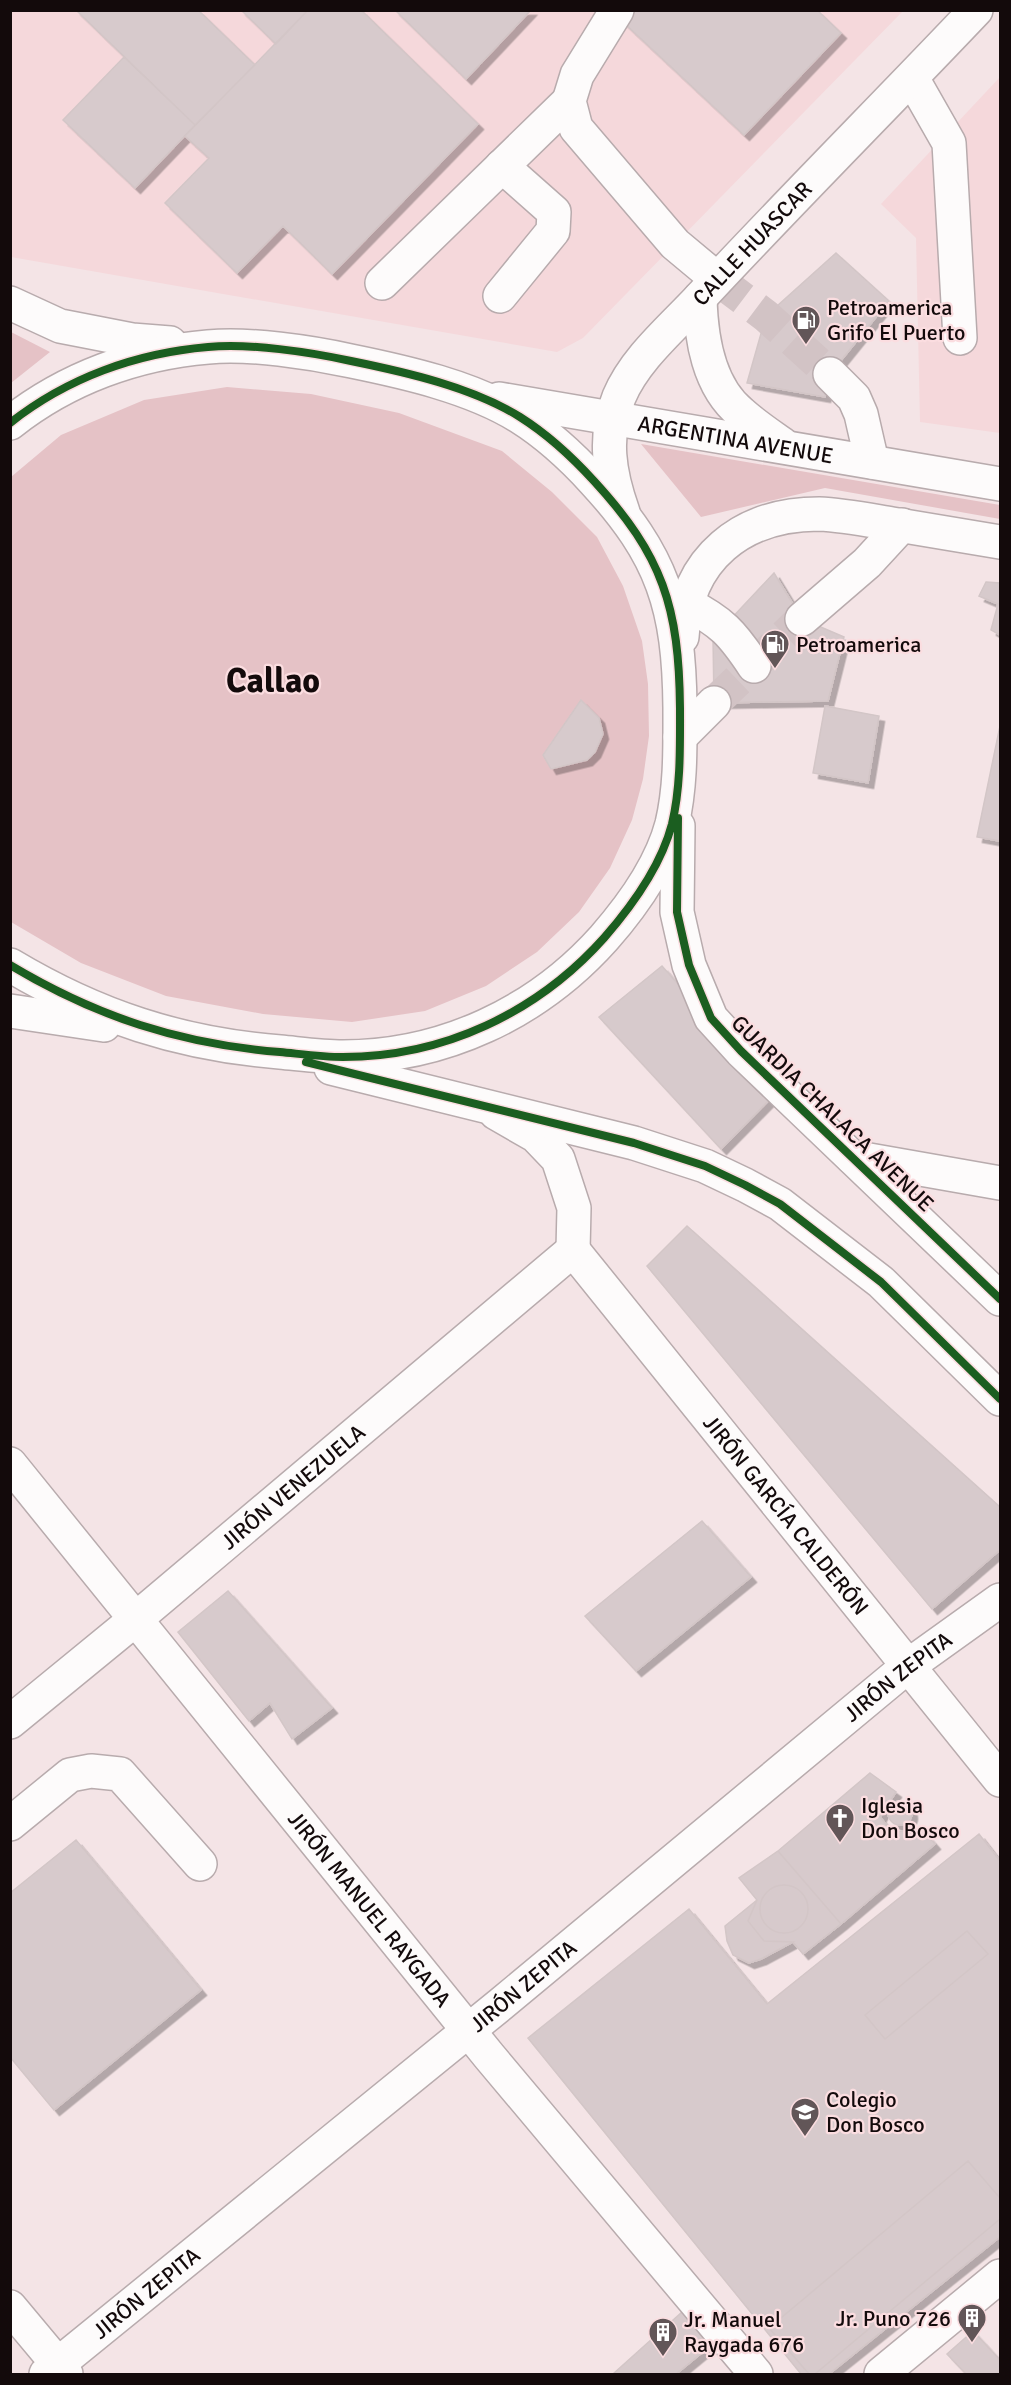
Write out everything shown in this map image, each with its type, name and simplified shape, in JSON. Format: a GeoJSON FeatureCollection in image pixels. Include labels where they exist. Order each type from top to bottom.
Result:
{"type":"FeatureCollection","features":[{"type":"Feature","properties":{"kind":"street"},"geometry":{"type":"LineString","coordinates":[[382,283],[569,101],[577,75],[617,10]]}},
{"type":"Feature","properties":{"kind":"street","name":"CALLE HUASCAR"},"geometry":{"type":"LineString","coordinates":[[623,512],[612,481],[609,449],[613,418],[620,396],[635,369],[709,288],[976,10]]}},
{"type":"Feature","properties":{"kind":"street"},"geometry":{"type":"LineString","coordinates":[[912,78],[949,143],[960,338]]}},
{"type":"Feature","properties":{"kind":"street"},"geometry":{"type":"LineString","coordinates":[[569,101],[576,128],[675,244],[709,288],[701,328],[708,358],[720,387],[739,412],[786,447]]}},
{"type":"Feature","properties":{"kind":"street"},"geometry":{"type":"LineString","coordinates":[[500,296],[553,231],[555,217],[554,212],[502,166]]}},
{"type":"Feature","properties":{"kind":"street"},"geometry":{"type":"LineString","coordinates":[[10,303],[60,326],[132,340],[280,350],[404,372],[470,394],[520,417],[575,460],[623,512],[649,550],[665,587],[676,632],[680,684]]}},
{"type":"Feature","properties":{"kind":"street"},"geometry":{"type":"LineString","coordinates":[[10,423],[60,388],[111,366],[161,354],[212,346]]}},
{"type":"Feature","properties":{"kind":"street"},"geometry":{"type":"LineString","coordinates":[[830,374],[854,398],[861,414],[872,462]]}},
{"type":"Feature","properties":{"kind":"street","name":"ARGENTINA AVENUE"},"geometry":{"type":"LineString","coordinates":[[470,394],[1000,484]]}},
{"type":"Feature","properties":{"kind":"street"},"geometry":{"type":"LineString","coordinates":[[10,1011],[256,1050],[340,1058],[384,1055],[428,1047],[462,1036],[516,1011],[588,956],[618,922],[650,876],[663,847],[671,827],[679,783],[682,630],[687,604],[696,578],[715,551],[735,536],[781,518],[819,514],[902,525],[1000,542]]}},
{"type":"Feature","properties":{"kind":"street"},"geometry":{"type":"LineString","coordinates":[[802,619],[867,563],[902,525]]}},
{"type":"Feature","properties":{"kind":"street"},"geometry":{"type":"LineString","coordinates":[[687,604],[709,615],[734,636],[754,666]]}},
{"type":"Feature","properties":{"kind":"street"},"geometry":{"type":"LineString","coordinates":[[680,737],[714,704]]}},
{"type":"Feature","properties":{"kind":"street","name":"GUARDIA CHALACA AVENUE"},"geometry":{"type":"LineString","coordinates":[[679,783],[677,912],[689,965],[711,1018],[741,1051],[1000,1299]]}},
{"type":"Feature","properties":{"kind":"street"},"geometry":{"type":"LineString","coordinates":[[10,965],[46,987],[116,1018],[178,1037]]}},
{"type":"Feature","properties":{"kind":"street"},"geometry":{"type":"LineString","coordinates":[[256,1050],[634,1143],[705,1166],[746,1185],[780,1204],[881,1282],[1000,1399]]}},
{"type":"Feature","properties":{"kind":"street"},"geometry":{"type":"LineString","coordinates":[[480,1104],[536,1136],[558,1159],[574,1208],[573,1250]]}},
{"type":"Feature","properties":{"kind":"street"},"geometry":{"type":"LineString","coordinates":[[852,1157],[1000,1183]]}},
{"type":"Feature","properties":{"kind":"street","name":"JIRÓN VENEZUELA"},"geometry":{"type":"LineString","coordinates":[[10,1722],[137,1618],[573,1250]]}},
{"type":"Feature","properties":{"kind":"street","name":"JIRÓN GARCÍA CALDERÓN"},"geometry":{"type":"LineString","coordinates":[[573,1250],[1000,1780]]}},
{"type":"Feature","properties":{"kind":"street","name":"JIRÓN MANUEL RAYGADA"},"geometry":{"type":"LineString","coordinates":[[10,1464],[469,2030],[756,2374]]}},
{"type":"Feature","properties":{"kind":"street","name":"JIRÓN ZEPITA"},"geometry":{"type":"LineString","coordinates":[[56,2371],[908,1666],[1000,1600]]}},
{"type":"Feature","properties":{"kind":"street"},"geometry":{"type":"LineString","coordinates":[[10,1824],[70,1775],[91,1771],[120,1774],[200,1864]]}},
{"type":"Feature","properties":{"kind":"street"},"geometry":{"type":"LineString","coordinates":[[881,2374],[1000,2276]]}},
{"type":"Feature","properties":{"kind":"street"},"geometry":{"type":"LineString","coordinates":[[10,2307],[56,2371]]}},
{"type":"Feature","properties":{"kind":"shaded area"},"geometry":{"type":"Polygon","coordinates":[[[10,11],[903,11],[583,338],[557,352],[11,257],[10,11]]]}},
{"type":"Feature","properties":{"kind":"shaded area"},"geometry":{"type":"Polygon","coordinates":[[[1000,77],[1000,433],[920,422],[916,238],[881,204],[1000,77]]]}},
{"type":"Feature","properties":{"kind":"shaded area"},"geometry":{"type":"Polygon","coordinates":[[[11,332],[50,352],[11,383],[11,332]]]}},
{"type":"Feature","properties":{"kind":"shaded area"},"geometry":{"type":"Polygon","coordinates":[[[227,387],[311,394],[399,413],[502,451],[552,492],[597,537],[623,586],[642,641],[648,684],[649,736],[643,779],[632,820],[610,868],[579,912],[537,952],[486,986],[425,1011],[352,1022],[263,1014],[166,996],[81,963],[11,922],[11,477],[61,435],[144,400],[227,387]]]}},
{"type":"Feature","properties":{"kind":"shaded area"},"geometry":{"type":"Polygon","coordinates":[[[641,444],[1000,505],[1000,519],[825,488],[701,517],[641,444]]]}},
{"type":"Feature","properties":{"kind":"building"},"geometry":{"type":"Polygon","coordinates":[[[76,10],[198,10],[255,65],[195,125],[76,10]]]}},
{"type":"Feature","properties":{"kind":"building"},"geometry":{"type":"Polygon","coordinates":[[[241,10],[308,10],[276,44],[241,10]]]}},
{"type":"Feature","properties":{"kind":"building"},"geometry":{"type":"Polygon","coordinates":[[[308,10],[361,10],[478,124],[332,274],[283,226],[237,273],[165,203],[209,158],[185,136],[308,10]]]}},
{"type":"Feature","properties":{"kind":"building"},"geometry":{"type":"Polygon","coordinates":[[[395,10],[531,10],[466,79],[395,10]]]}},
{"type":"Feature","properties":{"kind":"building"},"geometry":{"type":"Polygon","coordinates":[[[632,10],[817,10],[841,33],[744,135],[622,21],[632,10]]]}},
{"type":"Feature","properties":{"kind":"building"},"geometry":{"type":"Polygon","coordinates":[[[124,57],[195,125],[135,188],[63,120],[124,57]]]}},
{"type":"Feature","properties":{"kind":"building","name":"Petroamerica Grifo El Puerto"},"geometry":{"type":"Polygon","coordinates":[[[836,253],[889,301],[830,374],[825,397],[747,383],[766,316],[836,253]]]}},
{"type":"Feature","properties":{"kind":"building","name":"Petroamerica"},"geometry":{"type":"Polygon","coordinates":[[[774,573],[802,619],[844,637],[828,701],[714,703],[713,638],[774,573]]]}},
{"type":"Feature","properties":{"kind":"building"},"geometry":{"type":"Polygon","coordinates":[[[986,582],[1000,583],[1000,635],[991,630],[998,604],[979,596],[986,582]]]}},
{"type":"Feature","properties":{"kind":"building"},"geometry":{"type":"Polygon","coordinates":[[[581,700],[599,718],[603,734],[595,752],[587,760],[551,769],[543,755],[581,700]]]}},
{"type":"Feature","properties":{"kind":"building"},"geometry":{"type":"Polygon","coordinates":[[[825,706],[879,716],[868,783],[813,773],[825,706]]]}},
{"type":"Feature","properties":{"kind":"building"},"geometry":{"type":"Polygon","coordinates":[[[1000,726],[1000,841],[977,837],[1000,726]]]}},
{"type":"Feature","properties":{"kind":"building"},"geometry":{"type":"Polygon","coordinates":[[[662,966],[775,1094],[721,1149],[599,1017],[662,966]]]}},
{"type":"Feature","properties":{"kind":"building"},"geometry":{"type":"Polygon","coordinates":[[[687,1226],[1000,1507],[1000,1550],[932,1609],[647,1266],[687,1226]]]}},
{"type":"Feature","properties":{"kind":"building"},"geometry":{"type":"Polygon","coordinates":[[[702,1521],[751,1577],[636,1671],[585,1616],[702,1521]]]}},
{"type":"Feature","properties":{"kind":"building"},"geometry":{"type":"Polygon","coordinates":[[[228,1591],[332,1708],[292,1739],[270,1703],[249,1721],[178,1632],[228,1591]]]}},
{"type":"Feature","properties":{"kind":"building","name":"Iglesia Don Bosco"},"geometry":{"type":"Polygon","coordinates":[[[870,1773],[896,1792],[880,1817],[892,1832],[922,1829],[935,1844],[841,1924],[778,1851],[870,1773]]]}},
{"type":"Feature","properties":{"kind":"building"},"geometry":{"type":"Polygon","coordinates":[[[900,1801],[909,1804],[912,1813],[909,1822],[900,1825],[891,1822],[888,1813],[891,1804],[900,1801]]]}},
{"type":"Feature","properties":{"kind":"building","name":"Colegio Don Bosco"},"geometry":{"type":"Polygon","coordinates":[[[979,1834],[1000,1861],[1000,2237],[829,2374],[801,2374],[528,2038],[689,1909],[767,2004],[979,1834]]]}},
{"type":"Feature","properties":{"kind":"building"},"geometry":{"type":"Polygon","coordinates":[[[76,1840],[201,1990],[54,2110],[10,2057],[10,1893],[76,1840]]]}},
{"type":"Feature","properties":{"kind":"building"},"geometry":{"type":"Polygon","coordinates":[[[778,1851],[841,1924],[803,1954],[793,1942],[764,1941],[748,1921],[757,1900],[739,1878],[778,1851]]]}},
{"type":"Feature","properties":{"kind":"building"},"geometry":{"type":"Polygon","coordinates":[[[779,1885],[789,1885],[801,1892],[808,1904],[808,1914],[801,1926],[789,1933],[779,1933],[764,1922],[760,1914],[760,1904],[771,1889],[779,1885]]]}},
{"type":"Feature","properties":{"kind":"building"},"geometry":{"type":"Polygon","coordinates":[[[757,1900],[748,1921],[764,1941],[793,1942],[749,1963],[733,1955],[727,1941],[725,1926],[757,1900]]]}},
{"type":"Feature","properties":{"kind":"building"},"geometry":{"type":"Polygon","coordinates":[[[967,1931],[988,1954],[885,2039],[865,2015],[967,1931]]]}},
{"type":"Feature","properties":{"kind":"building"},"geometry":{"type":"Polygon","coordinates":[[[968,2161],[1000,2198],[1000,2219],[815,2374],[809,2374],[769,2328],[968,2161]]]}},
{"type":"Feature","properties":{"kind":"building","name":"Jr. Manuel Raygada 676"},"geometry":{"type":"Polygon","coordinates":[[[682,2312],[715,2342],[676,2374],[613,2374],[682,2312]]]}},
{"type":"Feature","properties":{"kind":"building","name":"Jr. Puno 726"},"geometry":{"type":"Polygon","coordinates":[[[973,2331],[1000,2360],[1000,2374],[966,2374],[947,2354],[973,2331]]]}},
{"type":"Feature","properties":{"kind":"tunnel"},"geometry":{"type":"LineString","coordinates":[[717,279],[766,316],[830,374]]}},
{"type":"Feature","properties":{"kind":"tunnel"},"geometry":{"type":"LineString","coordinates":[[714,703],[802,619]]}},
{"type":"Feature","properties":{"kind":"cycle path"},"geometry":{"type":"LineString","coordinates":[[10,423],[55,393],[103,370],[155,355],[224,346],[280,349],[372,365],[438,382],[481,397],[520,417],[559,447],[594,481],[636,534],[651,559],[671,612],[679,672],[680,722],[678,781],[672,824],[661,855],[625,913],[578,965],[549,988],[518,1009],[486,1026],[452,1039],[417,1049],[380,1055],[343,1057],[243,1048],[174,1035],[140,1025],[75,999],[10,965]]}},
{"type":"Feature","properties":{"kind":"cycle path"},"geometry":{"type":"LineString","coordinates":[[678,818],[677,912],[689,965],[711,1018],[741,1051],[1000,1299]]}},
{"type":"Feature","properties":{"kind":"cycle path"},"geometry":{"type":"LineString","coordinates":[[306,1062],[634,1143],[705,1166],[745,1185],[780,1204],[881,1282],[1000,1399]]}},
{"type":"Feature","properties":{"kind":"place","name":"Petroamerica Grifo El Puerto"},"geometry":{"type":"Point","coordinates":[806,346]}},
{"type":"Feature","properties":{"kind":"place","name":"Petroamerica"},"geometry":{"type":"Point","coordinates":[775,670]}},
{"type":"Feature","properties":{"kind":"place","name":"Iglesia Don Bosco"},"geometry":{"type":"Point","coordinates":[840,1844]}},
{"type":"Feature","properties":{"kind":"place","name":"Colegio Don Bosco"},"geometry":{"type":"Point","coordinates":[805,2138]}},
{"type":"Feature","properties":{"kind":"place","name":"Jr. Puno 726"},"geometry":{"type":"Point","coordinates":[972,2344]}},
{"type":"Feature","properties":{"kind":"place","name":"Jr. Manuel Raygada 676"},"geometry":{"type":"Point","coordinates":[663,2358]}},
{"type":"Feature","properties":{"kind":"district","name":"Callao"},"geometry":{"type":"Point","coordinates":[273,680]}}]}
